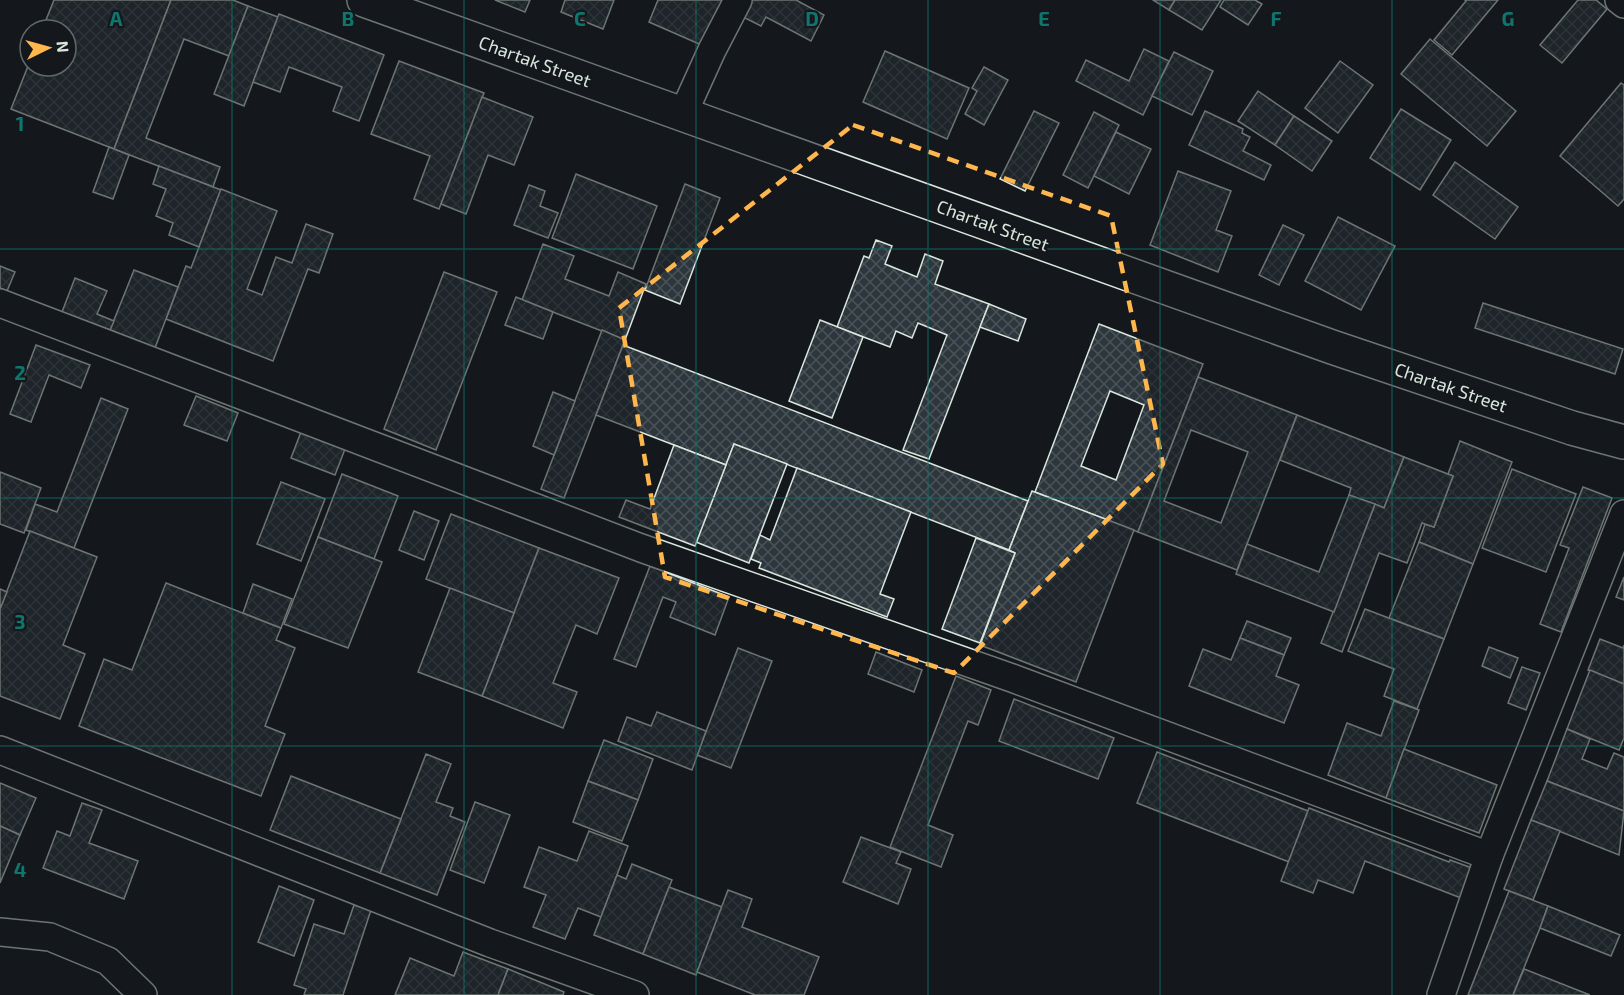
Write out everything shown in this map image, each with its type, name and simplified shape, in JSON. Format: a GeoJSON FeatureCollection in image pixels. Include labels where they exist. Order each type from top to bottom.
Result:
{"type":"FeatureCollection","features":[{"type":"Feature","properties":{"kind":"street","name":"Chartak Street"},"geometry":{"type":"LineString","coordinates":[[364,0],[1332,347],[1572,428],[1624,442]]}},
{"type":"Feature","properties":{"kind":"street"},"geometry":{"type":"LineString","coordinates":[[683,114],[738,0]]}},
{"type":"Feature","properties":{"kind":"street"},"geometry":{"type":"LineString","coordinates":[[1619,0],[1624,4]]}},
{"type":"Feature","properties":{"kind":"street"},"geometry":{"type":"LineString","coordinates":[[0,303],[641,548],[1012,678],[1489,856]]}},
{"type":"Feature","properties":{"kind":"street"},"geometry":{"type":"LineString","coordinates":[[1441,995],[1489,856],[1624,514]]}},
{"type":"Feature","properties":{"kind":"street"},"geometry":{"type":"LineString","coordinates":[[0,750],[490,943],[635,995]]}},
{"type":"Feature","properties":{"kind":"street"},"geometry":{"type":"LineString","coordinates":[[0,932],[50,937],[108,961],[143,995]]}},
{"type":"Feature","properties":{"kind":"highlighted area"},"geometry":{"type":"Polygon","coordinates":[[[853,125],[1111,216],[1163,464],[954,673],[665,577],[619,308],[853,125]]]}},
{"type":"Feature","properties":{"kind":"building"},"geometry":{"type":"Polygon","coordinates":[[[54,0],[171,0],[114,149],[11,109],[23,78],[78,78],[78,18],[47,18],[54,0]]]}},
{"type":"Feature","properties":{"kind":"building"},"geometry":{"type":"Polygon","coordinates":[[[171,0],[233,0],[248,6],[229,56],[184,39],[146,138],[220,167],[213,187],[114,149],[171,0]]]}},
{"type":"Feature","properties":{"kind":"building"},"geometry":{"type":"Polygon","coordinates":[[[495,0],[530,0],[525,12],[495,0]]]}},
{"type":"Feature","properties":{"kind":"building"},"geometry":{"type":"Polygon","coordinates":[[[565,0],[614,0],[603,29],[561,12],[565,0]]]}},
{"type":"Feature","properties":{"kind":"building"},"geometry":{"type":"Polygon","coordinates":[[[658,0],[726,0],[706,47],[649,22],[658,0]]]}},
{"type":"Feature","properties":{"kind":"building"},"geometry":{"type":"Polygon","coordinates":[[[747,0],[796,0],[824,15],[811,41],[766,17],[761,26],[739,15],[747,0]]]}},
{"type":"Feature","properties":{"kind":"building"},"geometry":{"type":"Polygon","coordinates":[[[1153,0],[1175,0],[1169,10],[1153,0]]]}},
{"type":"Feature","properties":{"kind":"building"},"geometry":{"type":"Polygon","coordinates":[[[1175,0],[1221,0],[1202,30],[1169,10],[1175,0]]]}},
{"type":"Feature","properties":{"kind":"building"},"geometry":{"type":"Polygon","coordinates":[[[1224,0],[1255,0],[1262,4],[1248,25],[1220,7],[1224,0]]]}},
{"type":"Feature","properties":{"kind":"building"},"geometry":{"type":"Polygon","coordinates":[[[1465,0],[1498,0],[1452,55],[1434,40],[1465,0]]]}},
{"type":"Feature","properties":{"kind":"building"},"geometry":{"type":"Polygon","coordinates":[[[1578,0],[1596,0],[1607,9],[1562,63],[1540,45],[1578,0]]]}},
{"type":"Feature","properties":{"kind":"building"},"geometry":{"type":"Polygon","coordinates":[[[248,6],[278,17],[244,106],[214,94],[248,6]]]}},
{"type":"Feature","properties":{"kind":"building"},"geometry":{"type":"Polygon","coordinates":[[[279,14],[384,55],[359,121],[333,111],[342,87],[289,67],[280,92],[253,82],[279,14]]]}},
{"type":"Feature","properties":{"kind":"building"},"geometry":{"type":"Polygon","coordinates":[[[1430,39],[1516,111],[1487,146],[1401,74],[1430,39]]]}},
{"type":"Feature","properties":{"kind":"building"},"geometry":{"type":"Polygon","coordinates":[[[1144,49],[1169,61],[1143,115],[1076,81],[1086,60],[1129,81],[1144,49]]]}},
{"type":"Feature","properties":{"kind":"building"},"geometry":{"type":"Polygon","coordinates":[[[885,51],[969,88],[947,139],[863,102],[885,51]]]}},
{"type":"Feature","properties":{"kind":"building"},"geometry":{"type":"Polygon","coordinates":[[[1174,52],[1213,71],[1192,115],[1152,96],[1174,52]]]}},
{"type":"Feature","properties":{"kind":"building"},"geometry":{"type":"Polygon","coordinates":[[[399,61],[484,93],[439,209],[414,199],[430,156],[371,134],[399,61]]]}},
{"type":"Feature","properties":{"kind":"building"},"geometry":{"type":"Polygon","coordinates":[[[1340,61],[1373,85],[1338,133],[1305,108],[1340,61]]]}},
{"type":"Feature","properties":{"kind":"building"},"geometry":{"type":"Polygon","coordinates":[[[984,67],[1008,80],[984,125],[965,114],[977,91],[972,88],[984,67]]]}},
{"type":"Feature","properties":{"kind":"building"},"geometry":{"type":"Polygon","coordinates":[[[1621,83],[1624,85],[1624,199],[1618,206],[1560,156],[1621,83]]]}},
{"type":"Feature","properties":{"kind":"building"},"geometry":{"type":"Polygon","coordinates":[[[1258,91],[1294,116],[1275,145],[1238,121],[1258,91]]]}},
{"type":"Feature","properties":{"kind":"building"},"geometry":{"type":"Polygon","coordinates":[[[482,97],[533,117],[514,165],[488,155],[466,214],[441,204],[482,97]]]}},
{"type":"Feature","properties":{"kind":"building"},"geometry":{"type":"Polygon","coordinates":[[[1401,109],[1451,140],[1420,190],[1370,158],[1401,109]]]}},
{"type":"Feature","properties":{"kind":"building"},"geometry":{"type":"Polygon","coordinates":[[[1034,111],[1059,123],[1025,191],[1000,179],[1034,111]]]}},
{"type":"Feature","properties":{"kind":"building"},"geometry":{"type":"Polygon","coordinates":[[[1205,111],[1243,129],[1242,133],[1250,137],[1243,151],[1271,165],[1264,180],[1189,145],[1205,111]]]}},
{"type":"Feature","properties":{"kind":"building"},"geometry":{"type":"Polygon","coordinates":[[[1094,112],[1119,125],[1088,188],[1063,175],[1094,112]]]}},
{"type":"Feature","properties":{"kind":"building"},"geometry":{"type":"Polygon","coordinates":[[[1294,116],[1332,141],[1312,171],[1275,145],[1294,116]]]}},
{"type":"Feature","properties":{"kind":"building"},"geometry":{"type":"Polygon","coordinates":[[[1116,132],[1151,149],[1129,194],[1094,176],[1116,132]]]}},
{"type":"Feature","properties":{"kind":"building"},"geometry":{"type":"Polygon","coordinates":[[[109,147],[129,155],[113,199],[93,192],[109,147]]]}},
{"type":"Feature","properties":{"kind":"building"},"geometry":{"type":"Polygon","coordinates":[[[1455,162],[1518,207],[1495,239],[1433,195],[1455,162]]]}},
{"type":"Feature","properties":{"kind":"building"},"geometry":{"type":"Polygon","coordinates":[[[159,166],[221,190],[199,247],[169,235],[173,223],[156,216],[166,189],[153,184],[159,166]]]}},
{"type":"Feature","properties":{"kind":"building"},"geometry":{"type":"Polygon","coordinates":[[[1178,171],[1231,191],[1216,230],[1232,236],[1218,272],[1150,245],[1178,171]]]}},
{"type":"Feature","properties":{"kind":"building"},"geometry":{"type":"Polygon","coordinates":[[[576,174],[657,206],[633,269],[552,238],[576,174]]]}},
{"type":"Feature","properties":{"kind":"building"},"geometry":{"type":"Polygon","coordinates":[[[685,184],[720,198],[680,304],[645,290],[685,184]]]}},
{"type":"Feature","properties":{"kind":"building"},"geometry":{"type":"Polygon","coordinates":[[[529,185],[545,191],[540,206],[558,213],[548,238],[514,225],[529,185]]]}},
{"type":"Feature","properties":{"kind":"building"},"geometry":{"type":"Polygon","coordinates":[[[221,189],[277,211],[247,289],[262,295],[276,257],[292,263],[306,224],[333,234],[319,273],[308,269],[273,361],[166,319],[186,266],[191,268],[221,189]]]}},
{"type":"Feature","properties":{"kind":"building"},"geometry":{"type":"Polygon","coordinates":[[[1338,217],[1395,246],[1361,310],[1305,281],[1338,217]]]}},
{"type":"Feature","properties":{"kind":"building"},"geometry":{"type":"Polygon","coordinates":[[[1283,225],[1304,235],[1279,285],[1259,275],[1283,225]]]}},
{"type":"Feature","properties":{"kind":"building"},"geometry":{"type":"Polygon","coordinates":[[[876,240],[892,246],[885,264],[917,277],[925,254],[943,261],[935,284],[989,304],[929,459],[903,450],[947,335],[918,323],[912,338],[896,331],[890,347],[837,327],[864,256],[869,258],[876,240]]]}},
{"type":"Feature","properties":{"kind":"building"},"geometry":{"type":"Polygon","coordinates":[[[543,244],[574,256],[565,279],[609,296],[618,272],[646,284],[625,340],[522,300],[543,244]]]}},
{"type":"Feature","properties":{"kind":"building"},"geometry":{"type":"Polygon","coordinates":[[[0,266],[15,272],[7,291],[0,288],[0,266]]]}},
{"type":"Feature","properties":{"kind":"building"},"geometry":{"type":"Polygon","coordinates":[[[134,270],[178,287],[155,348],[110,330],[134,270]]]}},
{"type":"Feature","properties":{"kind":"building"},"geometry":{"type":"Polygon","coordinates":[[[444,272],[497,292],[436,450],[384,429],[444,272]]]}},
{"type":"Feature","properties":{"kind":"building"},"geometry":{"type":"Polygon","coordinates":[[[75,278],[107,291],[97,314],[114,321],[110,330],[62,312],[75,278]]]}},
{"type":"Feature","properties":{"kind":"building"},"geometry":{"type":"Polygon","coordinates":[[[516,297],[553,312],[543,339],[505,325],[516,297]]]}},
{"type":"Feature","properties":{"kind":"building"},"geometry":{"type":"Polygon","coordinates":[[[1483,303],[1623,349],[1615,374],[1475,328],[1483,303]]]}},
{"type":"Feature","properties":{"kind":"building"},"geometry":{"type":"Polygon","coordinates":[[[989,304],[1026,319],[1018,341],[980,327],[989,304]]]}},
{"type":"Feature","properties":{"kind":"building"},"geometry":{"type":"Polygon","coordinates":[[[820,320],[863,337],[832,418],[789,401],[820,320]]]}},
{"type":"Feature","properties":{"kind":"building"},"geometry":{"type":"Polygon","coordinates":[[[1099,324],[1203,364],[1138,532],[1035,492],[1099,324]],[[1110,391],[1081,466],[1116,480],[1144,405],[1110,391]]]}},
{"type":"Feature","properties":{"kind":"building"},"geometry":{"type":"Polygon","coordinates":[[[602,330],[625,340],[564,498],[541,489],[602,330]]]}},
{"type":"Feature","properties":{"kind":"building"},"geometry":{"type":"Polygon","coordinates":[[[36,345],[90,365],[81,388],[49,375],[31,422],[10,414],[36,345]]]}},
{"type":"Feature","properties":{"kind":"building"},"geometry":{"type":"Polygon","coordinates":[[[623,345],[1028,501],[1009,550],[734,444],[726,465],[596,415],[623,345]]]}},
{"type":"Feature","properties":{"kind":"building"},"geometry":{"type":"Polygon","coordinates":[[[1198,377],[1297,415],[1237,570],[1138,532],[1198,377]],[[1191,430],[1164,501],[1221,523],[1248,452],[1191,430]]]}},
{"type":"Feature","properties":{"kind":"building"},"geometry":{"type":"Polygon","coordinates":[[[553,392],[575,401],[554,455],[533,446],[553,392]]]}},
{"type":"Feature","properties":{"kind":"building"},"geometry":{"type":"Polygon","coordinates":[[[196,396],[238,413],[227,441],[184,425],[196,396]]]}},
{"type":"Feature","properties":{"kind":"building"},"geometry":{"type":"Polygon","coordinates":[[[101,398],[128,409],[74,548],[26,530],[35,504],[57,512],[101,398]]]}},
{"type":"Feature","properties":{"kind":"building"},"geometry":{"type":"Polygon","coordinates":[[[1297,415],[1404,457],[1384,508],[1349,495],[1351,488],[1280,460],[1297,415]]]}},
{"type":"Feature","properties":{"kind":"building"},"geometry":{"type":"Polygon","coordinates":[[[301,432],[345,449],[335,475],[291,458],[301,432]]]}},
{"type":"Feature","properties":{"kind":"building"},"geometry":{"type":"Polygon","coordinates":[[[1460,441],[1512,462],[1473,564],[1419,542],[1425,524],[1434,527],[1453,476],[1448,474],[1460,441]]]}},
{"type":"Feature","properties":{"kind":"building"},"geometry":{"type":"Polygon","coordinates":[[[734,444],[787,464],[749,563],[696,542],[734,444]]]}},
{"type":"Feature","properties":{"kind":"building"},"geometry":{"type":"Polygon","coordinates":[[[674,445],[726,465],[695,546],[619,517],[626,500],[650,509],[674,445]]]}},
{"type":"Feature","properties":{"kind":"building"},"geometry":{"type":"Polygon","coordinates":[[[1404,457],[1453,476],[1434,527],[1422,523],[1407,563],[1379,553],[1342,652],[1321,643],[1375,504],[1384,508],[1404,457]]]}},
{"type":"Feature","properties":{"kind":"building"},"geometry":{"type":"Polygon","coordinates":[[[797,468],[911,512],[880,594],[894,599],[887,617],[759,568],[761,563],[751,559],[760,535],[770,540],[797,468]]]}},
{"type":"Feature","properties":{"kind":"building"},"geometry":{"type":"Polygon","coordinates":[[[1512,469],[1576,494],[1546,572],[1482,548],[1512,469]]]}},
{"type":"Feature","properties":{"kind":"building"},"geometry":{"type":"Polygon","coordinates":[[[0,472],[41,488],[24,533],[0,524],[0,472]]]}},
{"type":"Feature","properties":{"kind":"building"},"geometry":{"type":"Polygon","coordinates":[[[342,474],[398,496],[374,559],[318,537],[342,474]]]}},
{"type":"Feature","properties":{"kind":"building"},"geometry":{"type":"Polygon","coordinates":[[[281,482],[325,499],[301,561],[257,544],[281,482]]]}},
{"type":"Feature","properties":{"kind":"building"},"geometry":{"type":"Polygon","coordinates":[[[1583,487],[1612,498],[1561,632],[1540,624],[1569,548],[1560,545],[1583,487]]]}},
{"type":"Feature","properties":{"kind":"building"},"geometry":{"type":"Polygon","coordinates":[[[1032,491],[1134,530],[1076,682],[980,645],[1015,553],[1009,550],[1032,491]]]}},
{"type":"Feature","properties":{"kind":"building"},"geometry":{"type":"Polygon","coordinates":[[[1349,495],[1375,504],[1334,612],[1236,574],[1247,544],[1319,572],[1349,495]]]}},
{"type":"Feature","properties":{"kind":"building"},"geometry":{"type":"Polygon","coordinates":[[[414,511],[439,521],[424,560],[399,550],[414,511]]]}},
{"type":"Feature","properties":{"kind":"building"},"geometry":{"type":"Polygon","coordinates":[[[451,514],[539,548],[514,613],[426,579],[451,514]]]}},
{"type":"Feature","properties":{"kind":"building"},"geometry":{"type":"Polygon","coordinates":[[[30,531],[97,557],[63,645],[85,654],[60,719],[0,696],[0,609],[30,531]]]}},
{"type":"Feature","properties":{"kind":"building"},"geometry":{"type":"Polygon","coordinates":[[[318,537],[382,562],[348,648],[284,624],[318,537]]]}},
{"type":"Feature","properties":{"kind":"building"},"geometry":{"type":"Polygon","coordinates":[[[976,538],[1015,553],[980,643],[942,629],[976,538]]]}},
{"type":"Feature","properties":{"kind":"building"},"geometry":{"type":"Polygon","coordinates":[[[1419,542],[1473,564],[1444,639],[1389,618],[1419,542]]]}},
{"type":"Feature","properties":{"kind":"building"},"geometry":{"type":"Polygon","coordinates":[[[539,548],[619,578],[597,634],[576,625],[553,683],[577,692],[563,728],[482,696],[539,548]]]}},
{"type":"Feature","properties":{"kind":"building"},"geometry":{"type":"Polygon","coordinates":[[[650,566],[729,597],[715,635],[670,617],[676,602],[663,597],[636,667],[614,659],[650,566]]]}},
{"type":"Feature","properties":{"kind":"building"},"geometry":{"type":"Polygon","coordinates":[[[1624,577],[1624,600],[1616,597],[1624,577]]]}},
{"type":"Feature","properties":{"kind":"building"},"geometry":{"type":"Polygon","coordinates":[[[166,583],[281,628],[276,640],[295,648],[265,726],[285,734],[261,796],[79,726],[104,659],[132,670],[166,583]]]}},
{"type":"Feature","properties":{"kind":"building"},"geometry":{"type":"Polygon","coordinates":[[[253,584],[292,599],[281,628],[243,613],[253,584]]]}},
{"type":"Feature","properties":{"kind":"building"},"geometry":{"type":"Polygon","coordinates":[[[450,588],[514,613],[482,696],[418,672],[450,588]]]}},
{"type":"Feature","properties":{"kind":"building"},"geometry":{"type":"Polygon","coordinates":[[[0,589],[7,592],[0,609],[0,589]]]}},
{"type":"Feature","properties":{"kind":"building"},"geometry":{"type":"Polygon","coordinates":[[[1365,609],[1444,639],[1417,709],[1384,696],[1394,669],[1348,651],[1365,609]]]}},
{"type":"Feature","properties":{"kind":"building"},"geometry":{"type":"Polygon","coordinates":[[[1247,621],[1291,638],[1284,655],[1240,638],[1247,621]]]}},
{"type":"Feature","properties":{"kind":"building"},"geometry":{"type":"Polygon","coordinates":[[[1240,638],[1284,655],[1276,676],[1299,685],[1284,723],[1189,686],[1203,649],[1231,660],[1240,638]]]}},
{"type":"Feature","properties":{"kind":"building"},"geometry":{"type":"Polygon","coordinates":[[[1600,639],[1623,648],[1624,645],[1624,684],[1588,670],[1600,639]]]}},
{"type":"Feature","properties":{"kind":"building"},"geometry":{"type":"Polygon","coordinates":[[[1489,647],[1518,658],[1510,678],[1482,666],[1489,647]]]}},
{"type":"Feature","properties":{"kind":"building"},"geometry":{"type":"Polygon","coordinates":[[[738,648],[772,661],[731,768],[697,755],[738,648]]]}},
{"type":"Feature","properties":{"kind":"building"},"geometry":{"type":"Polygon","coordinates":[[[876,652],[922,670],[914,692],[868,674],[876,652]]]}},
{"type":"Feature","properties":{"kind":"building"},"geometry":{"type":"Polygon","coordinates":[[[1522,667],[1540,673],[1526,710],[1508,703],[1522,667]]]}},
{"type":"Feature","properties":{"kind":"building"},"geometry":{"type":"Polygon","coordinates":[[[1590,670],[1624,684],[1624,738],[1619,750],[1567,729],[1590,670]]]}},
{"type":"Feature","properties":{"kind":"building"},"geometry":{"type":"Polygon","coordinates":[[[956,676],[991,690],[978,725],[968,721],[928,825],[953,835],[941,867],[890,847],[956,676]]]}},
{"type":"Feature","properties":{"kind":"building"},"geometry":{"type":"Polygon","coordinates":[[[1014,699],[1114,738],[1098,779],[999,741],[1014,699]]]}},
{"type":"Feature","properties":{"kind":"building"},"geometry":{"type":"Polygon","coordinates":[[[1394,701],[1419,710],[1386,798],[1328,775],[1347,723],[1381,736],[1394,701]]]}},
{"type":"Feature","properties":{"kind":"building"},"geometry":{"type":"Polygon","coordinates":[[[657,712],[706,731],[692,770],[618,741],[627,717],[651,726],[657,712]]]}},
{"type":"Feature","properties":{"kind":"building"},"geometry":{"type":"Polygon","coordinates":[[[1567,729],[1590,739],[1582,759],[1607,769],[1614,753],[1624,757],[1624,811],[1547,781],[1567,729]]]}},
{"type":"Feature","properties":{"kind":"building"},"geometry":{"type":"Polygon","coordinates":[[[604,740],[653,759],[638,800],[588,781],[604,740]]]}},
{"type":"Feature","properties":{"kind":"building"},"geometry":{"type":"Polygon","coordinates":[[[1404,749],[1497,785],[1479,833],[1386,798],[1404,749]]]}},
{"type":"Feature","properties":{"kind":"building"},"geometry":{"type":"Polygon","coordinates":[[[1157,752],[1308,811],[1289,862],[1137,803],[1157,752]]]}},
{"type":"Feature","properties":{"kind":"building"},"geometry":{"type":"Polygon","coordinates":[[[426,754],[451,764],[436,802],[453,808],[450,816],[465,822],[437,895],[380,873],[426,754]]]}},
{"type":"Feature","properties":{"kind":"building"},"geometry":{"type":"Polygon","coordinates":[[[291,776],[401,819],[380,873],[270,830],[291,776]]]}},
{"type":"Feature","properties":{"kind":"building"},"geometry":{"type":"Polygon","coordinates":[[[588,781],[638,800],[622,841],[573,822],[588,781]]]}},
{"type":"Feature","properties":{"kind":"building"},"geometry":{"type":"Polygon","coordinates":[[[1547,781],[1624,811],[1619,855],[1531,820],[1547,781]]]}},
{"type":"Feature","properties":{"kind":"building"},"geometry":{"type":"Polygon","coordinates":[[[0,783],[36,798],[20,835],[0,826],[0,783]]]}},
{"type":"Feature","properties":{"kind":"building"},"geometry":{"type":"Polygon","coordinates":[[[475,802],[510,815],[484,883],[450,870],[475,802]]]}},
{"type":"Feature","properties":{"kind":"building"},"geometry":{"type":"Polygon","coordinates":[[[82,803],[102,810],[89,843],[138,861],[124,899],[43,868],[57,831],[70,836],[82,803]]]}},
{"type":"Feature","properties":{"kind":"building"},"geometry":{"type":"Polygon","coordinates":[[[1309,808],[1449,862],[1450,860],[1472,868],[1461,898],[1365,861],[1353,893],[1318,880],[1313,893],[1281,881],[1309,808]]]}},
{"type":"Feature","properties":{"kind":"building"},"geometry":{"type":"Polygon","coordinates":[[[1531,820],[1560,831],[1533,900],[1504,889],[1531,820]]]}},
{"type":"Feature","properties":{"kind":"building"},"geometry":{"type":"Polygon","coordinates":[[[0,826],[20,835],[0,883],[0,826]]]}},
{"type":"Feature","properties":{"kind":"building"},"geometry":{"type":"Polygon","coordinates":[[[589,831],[628,846],[601,917],[578,908],[565,939],[533,927],[546,895],[524,887],[539,847],[577,861],[589,831]]]}},
{"type":"Feature","properties":{"kind":"building"},"geometry":{"type":"Polygon","coordinates":[[[861,837],[901,852],[896,863],[911,869],[898,904],[843,882],[861,837]]]}},
{"type":"Feature","properties":{"kind":"building"},"geometry":{"type":"Polygon","coordinates":[[[632,864],[672,880],[643,954],[594,935],[617,875],[626,879],[632,864]]]}},
{"type":"Feature","properties":{"kind":"building"},"geometry":{"type":"Polygon","coordinates":[[[279,886],[314,900],[294,956],[258,942],[279,886]]]}},
{"type":"Feature","properties":{"kind":"building"},"geometry":{"type":"Polygon","coordinates":[[[669,887],[722,907],[696,975],[643,954],[669,887]]]}},
{"type":"Feature","properties":{"kind":"building"},"geometry":{"type":"Polygon","coordinates":[[[728,890],[752,899],[742,927],[819,957],[804,995],[755,995],[697,972],[728,890]]]}},
{"type":"Feature","properties":{"kind":"building"},"geometry":{"type":"Polygon","coordinates":[[[1509,891],[1548,906],[1540,928],[1513,995],[1468,995],[1509,891]]]}},
{"type":"Feature","properties":{"kind":"building"},"geometry":{"type":"Polygon","coordinates":[[[354,905],[371,910],[343,995],[304,995],[306,989],[294,985],[314,924],[344,934],[354,905]]]}},
{"type":"Feature","properties":{"kind":"building"},"geometry":{"type":"Polygon","coordinates":[[[1548,906],[1620,935],[1611,956],[1540,928],[1548,906]]]}},
{"type":"Feature","properties":{"kind":"building"},"geometry":{"type":"Polygon","coordinates":[[[463,952],[508,969],[498,995],[395,995],[410,958],[454,976],[463,952]]]}},
{"type":"Feature","properties":{"kind":"building"},"geometry":{"type":"Polygon","coordinates":[[[508,969],[564,992],[563,995],[498,995],[508,969]]]}},
{"type":"Feature","properties":{"kind":"building"},"geometry":{"type":"Polygon","coordinates":[[[1524,969],[1590,995],[1513,995],[1524,969]]]}}]}
